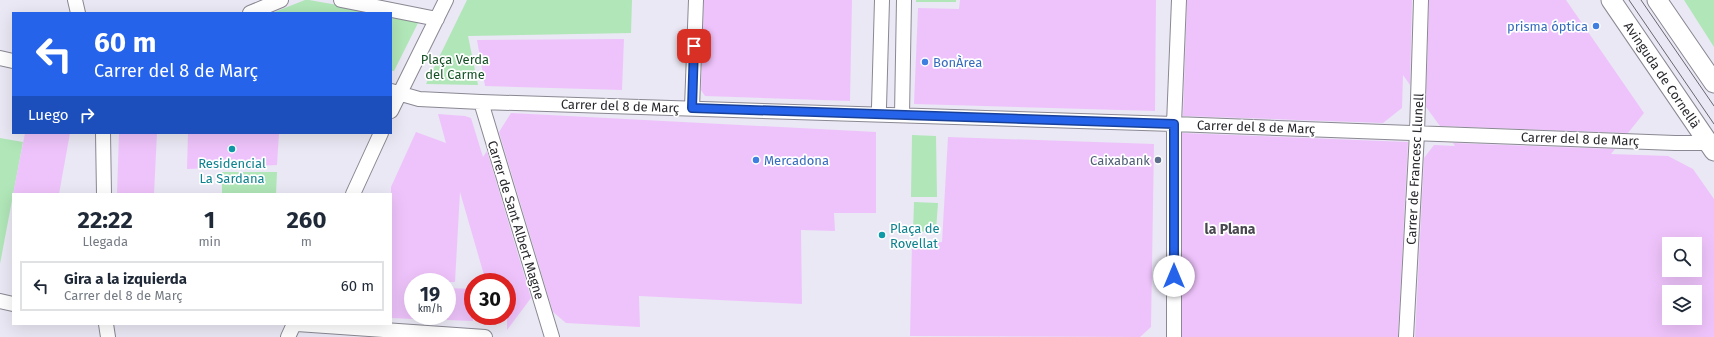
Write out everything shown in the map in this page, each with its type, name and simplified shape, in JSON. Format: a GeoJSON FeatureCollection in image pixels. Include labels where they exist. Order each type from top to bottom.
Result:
{"type":"FeatureCollection","features":[{"type":"Feature","properties":{"kind":"street"},"geometry":{"type":"LineString","coordinates":[[75,0],[78,12]]}},
{"type":"Feature","properties":{"kind":"street"},"geometry":{"type":"LineString","coordinates":[[252,12],[281,0]]}},
{"type":"Feature","properties":{"kind":"street"},"geometry":{"type":"LineString","coordinates":[[341,0],[437,19]]}},
{"type":"Feature","properties":{"kind":"street"},"geometry":{"type":"LineString","coordinates":[[392,106],[395,92],[437,19],[446,0]]}},
{"type":"Feature","properties":{"kind":"street"},"geometry":{"type":"LineString","coordinates":[[692,108],[696,0]]}},
{"type":"Feature","properties":{"kind":"street"},"geometry":{"type":"LineString","coordinates":[[879,107],[882,0]]}},
{"type":"Feature","properties":{"kind":"street"},"geometry":{"type":"LineString","coordinates":[[902,115],[904,0]]}},
{"type":"Feature","properties":{"kind":"street"},"geometry":{"type":"LineString","coordinates":[[1174,337],[1174,124],[1179,0]]}},
{"type":"Feature","properties":{"kind":"street","name":"Carrer de Francesc Llunell"},"geometry":{"type":"LineString","coordinates":[[1406,337],[1417,133],[1422,0]]}},
{"type":"Feature","properties":{"kind":"street","name":"Avinguda de Cornellà"},"geometry":{"type":"LineString","coordinates":[[1611,0],[1712,146]]}},
{"type":"Feature","properties":{"kind":"street"},"geometry":{"type":"LineString","coordinates":[[1657,0],[1714,83]]}},
{"type":"Feature","properties":{"kind":"street"},"geometry":{"type":"LineString","coordinates":[[0,58],[12,60]]}},
{"type":"Feature","properties":{"kind":"street","name":"Carrer del 8 de Març"},"geometry":{"type":"LineString","coordinates":[[395,92],[419,99],[481,102],[1174,124],[1675,143],[1712,146]]}},
{"type":"Feature","properties":{"kind":"street","name":"Carrer de Sant Albert Magne"},"geometry":{"type":"LineString","coordinates":[[481,102],[552,337]]}},
{"type":"Feature","properties":{"kind":"street"},"geometry":{"type":"LineString","coordinates":[[103,134],[104,193]]}},
{"type":"Feature","properties":{"kind":"street"},"geometry":{"type":"LineString","coordinates":[[353,193],[381,134]]}},
{"type":"Feature","properties":{"kind":"street"},"geometry":{"type":"LineString","coordinates":[[0,301],[12,304]]}},
{"type":"Feature","properties":{"kind":"street"},"geometry":{"type":"LineString","coordinates":[[106,325],[108,337]]}},
{"type":"Feature","properties":{"kind":"street"},"geometry":{"type":"LineString","coordinates":[[288,337],[294,325]]}},
{"type":"Feature","properties":{"kind":"street"},"geometry":{"type":"LineString","coordinates":[[311,325],[485,337]]}},
{"type":"Feature","properties":{"kind":"green space"},"geometry":{"type":"Polygon","coordinates":[[[305,0],[309,0],[377,12],[275,12],[305,0]]]}},
{"type":"Feature","properties":{"kind":"green space","name":"Plaça Verda del Carme"},"geometry":{"type":"Polygon","coordinates":[[[467,0],[632,0],[631,33],[468,36],[478,85],[426,84],[467,0]]]}},
{"type":"Feature","properties":{"kind":"green space"},"geometry":{"type":"Polygon","coordinates":[[[916,0],[956,0],[956,2],[916,2],[916,0]]]}},
{"type":"Feature","properties":{"kind":"green space"},"geometry":{"type":"Polygon","coordinates":[[[1684,0],[1714,0],[1714,47],[1684,0]]]}},
{"type":"Feature","properties":{"kind":"green space"},"geometry":{"type":"Polygon","coordinates":[[[392,14],[420,19],[394,71],[392,71],[392,14]]]}},
{"type":"Feature","properties":{"kind":"green space"},"geometry":{"type":"Polygon","coordinates":[[[912,135],[936,136],[937,197],[911,197],[912,135]]]}},
{"type":"Feature","properties":{"kind":"green space"},"geometry":{"type":"Polygon","coordinates":[[[0,138],[23,142],[13,193],[12,193],[12,200],[0,264],[0,138]]]}},
{"type":"Feature","properties":{"kind":"green space"},"geometry":{"type":"Polygon","coordinates":[[[222,172],[277,172],[276,193],[222,193],[222,172]]]}},
{"type":"Feature","properties":{"kind":"green space"},"geometry":{"type":"Polygon","coordinates":[[[914,202],[938,203],[936,230],[913,233],[914,202]]]}},
{"type":"Feature","properties":{"kind":"building"},"geometry":{"type":"Polygon","coordinates":[[[704,0],[852,0],[850,101],[705,96],[701,90],[704,0]]]}},
{"type":"Feature","properties":{"kind":"building"},"geometry":{"type":"Polygon","coordinates":[[[960,0],[1156,0],[1155,111],[914,104],[918,8],[959,9],[960,0]]]}},
{"type":"Feature","properties":{"kind":"building"},"geometry":{"type":"Polygon","coordinates":[[[1187,0],[1412,0],[1410,85],[1403,75],[1402,108],[1383,123],[1183,116],[1187,0]]]}},
{"type":"Feature","properties":{"kind":"building"},"geometry":{"type":"Polygon","coordinates":[[[1429,0],[1566,0],[1644,113],[1628,133],[1440,126],[1426,107],[1429,0]]]}},
{"type":"Feature","properties":{"kind":"building"},"geometry":{"type":"Polygon","coordinates":[[[624,39],[622,90],[485,86],[477,40],[624,39]]]}},
{"type":"Feature","properties":{"kind":"building"},"geometry":{"type":"Polygon","coordinates":[[[511,113],[876,132],[876,213],[834,213],[835,231],[801,230],[802,304],[639,296],[640,327],[566,323],[553,312],[499,132],[511,113]]]}},
{"type":"Feature","properties":{"kind":"building"},"geometry":{"type":"Polygon","coordinates":[[[438,114],[465,116],[471,118],[483,157],[487,151],[531,298],[516,318],[516,273],[483,273],[460,192],[456,273],[404,273],[404,319],[392,318],[391,187],[416,132],[446,143],[438,114]]]}},
{"type":"Feature","properties":{"kind":"building"},"geometry":{"type":"Polygon","coordinates":[[[1182,133],[1408,142],[1398,337],[1182,337],[1182,133]]]}},
{"type":"Feature","properties":{"kind":"building"},"geometry":{"type":"Polygon","coordinates":[[[25,134],[70,134],[59,193],[13,193],[25,134]]]}},
{"type":"Feature","properties":{"kind":"building"},"geometry":{"type":"Polygon","coordinates":[[[119,134],[157,134],[154,193],[117,193],[119,134]]]}},
{"type":"Feature","properties":{"kind":"building","name":"Residencial La Sardana"},"geometry":{"type":"Polygon","coordinates":[[[188,134],[279,134],[277,165],[187,169],[188,134]]]}},
{"type":"Feature","properties":{"kind":"building"},"geometry":{"type":"Polygon","coordinates":[[[948,137],[1154,144],[1151,327],[1140,337],[910,336],[912,244],[942,242],[948,137]]]}},
{"type":"Feature","properties":{"kind":"building"},"geometry":{"type":"Polygon","coordinates":[[[1453,143],[1615,149],[1611,154],[1668,156],[1693,169],[1714,199],[1714,337],[1415,337],[1424,158],[1434,145],[1455,146],[1453,143]]]}},
{"type":"Feature","properties":{"kind":"building"},"geometry":{"type":"Polygon","coordinates":[[[456,288],[464,289],[464,321],[456,320],[456,288]]]}},
{"type":"Feature","properties":{"kind":"tram line"},"geometry":{"type":"LineString","coordinates":[[1629,0],[1714,124]]}},
{"type":"Feature","properties":{"kind":"tram line"},"geometry":{"type":"LineString","coordinates":[[1641,0],[1714,106]]}},
{"type":"Feature","properties":{"kind":"place","name":"prisma óptica"},"geometry":{"type":"Point","coordinates":[1596,26]}},
{"type":"Feature","properties":{"kind":"place","name":"BonÀrea"},"geometry":{"type":"Point","coordinates":[925,62]}},
{"type":"Feature","properties":{"kind":"place","name":"Residencial La Sardana"},"geometry":{"type":"Point","coordinates":[232,149]}},
{"type":"Feature","properties":{"kind":"place","name":"Mercadona"},"geometry":{"type":"Point","coordinates":[756,160]}},
{"type":"Feature","properties":{"kind":"place","name":"Caixabank"},"geometry":{"type":"Point","coordinates":[1158,160]}},
{"type":"Feature","properties":{"kind":"place","name":"Plaça de Rovellat"},"geometry":{"type":"Point","coordinates":[882,235]}},
{"type":"Feature","properties":{"kind":"district","name":"la Plana"},"geometry":{"type":"Point","coordinates":[1230,229]}},
{"type":"Feature","properties":{"kind":"route"},"geometry":{"type":"LineString","coordinates":[[694,46],[692,108],[1174,124],[1174,276]]}}]}
